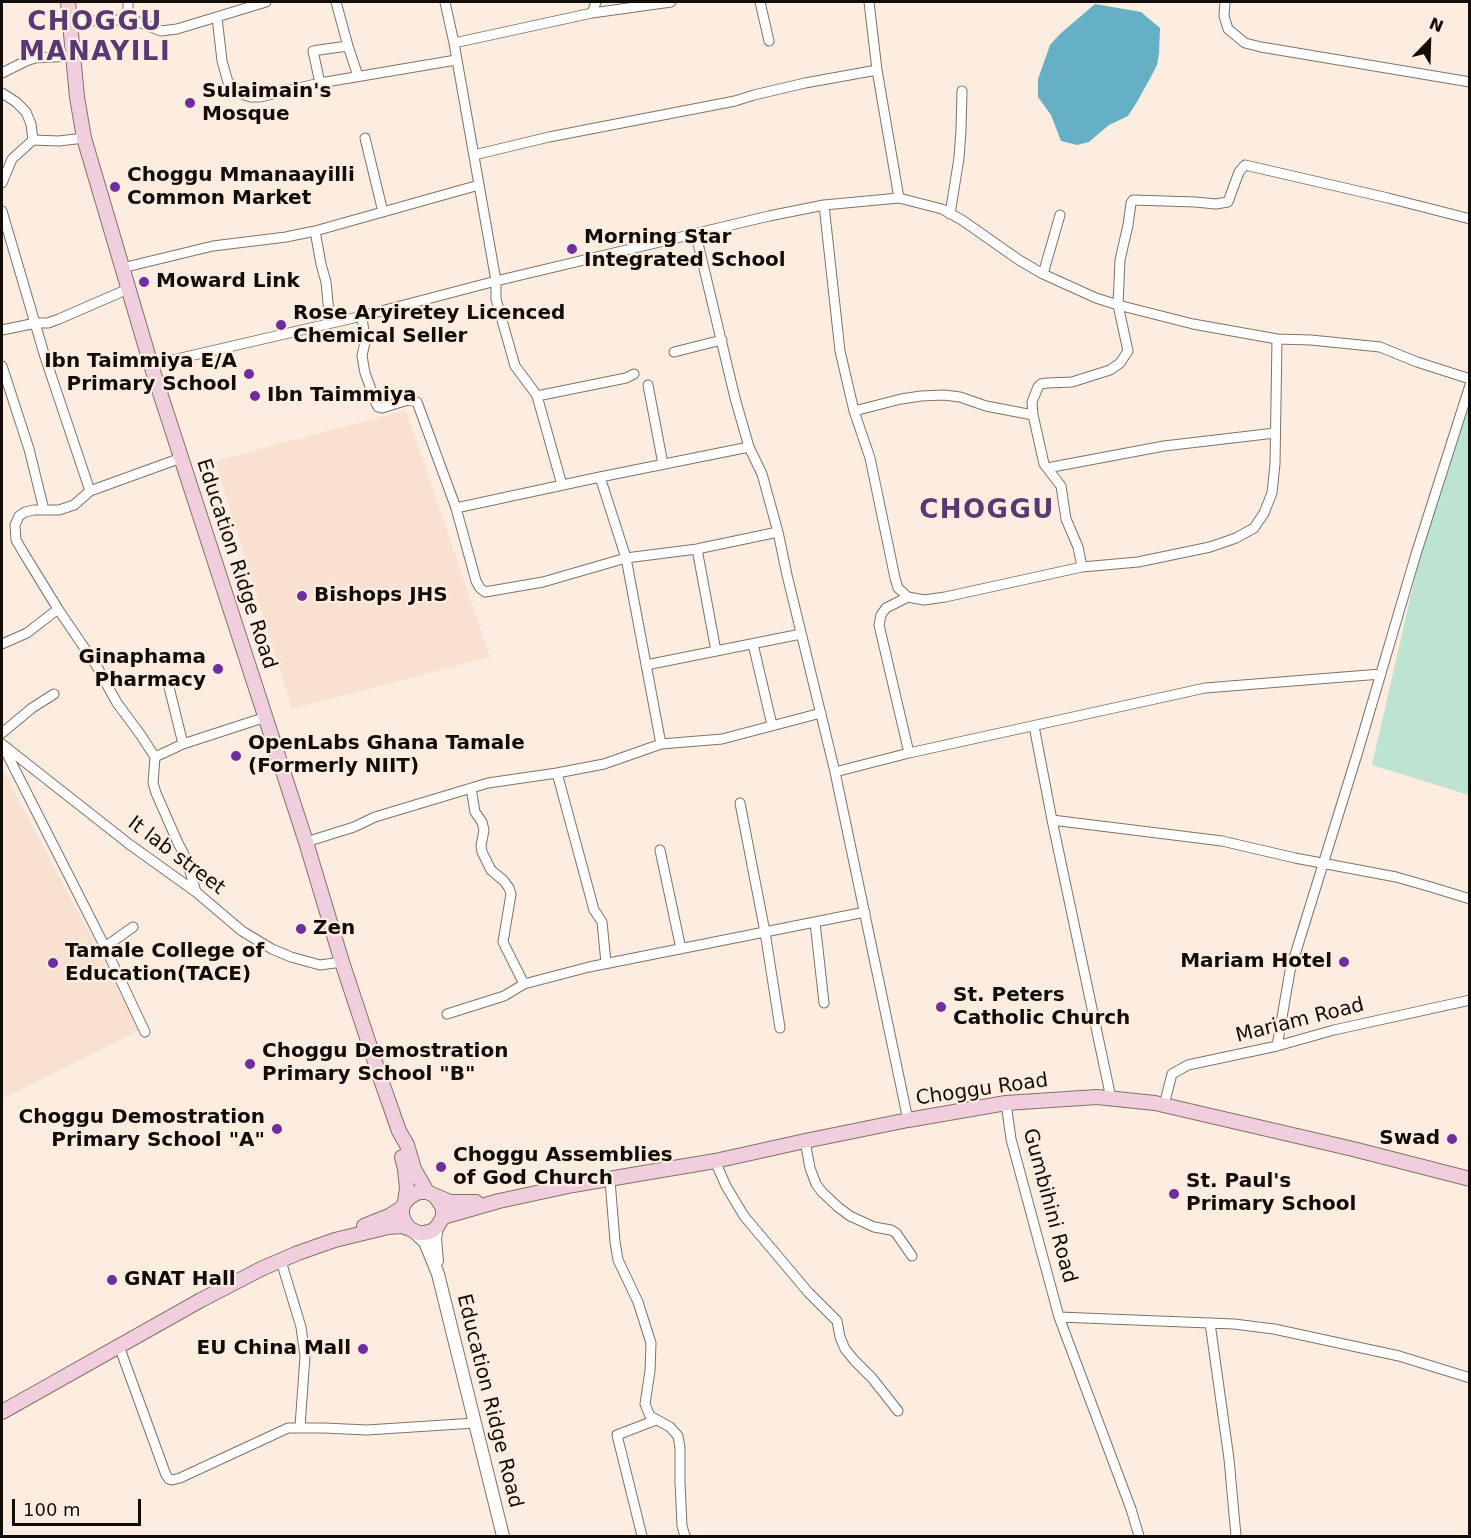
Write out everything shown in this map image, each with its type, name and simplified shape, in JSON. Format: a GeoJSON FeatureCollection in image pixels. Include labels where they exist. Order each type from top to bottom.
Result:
{"type":"FeatureCollection","features":[{"type":"Feature","properties":{"kind":"main road","name":"Education Ridge Road"},"geometry":{"type":"LineString","coordinates":[[68,2],[84,138],[151,365],[306,842],[342,962],[399,1131],[407,1145],[414,1169],[431,1194]]}},
{"type":"Feature","properties":{"kind":"main road","name":"Choggu Road"},"geometry":{"type":"LineString","coordinates":[[440,1222],[499,1201],[573,1185],[715,1161],[908,1120],[1006,1103],[1097,1097],[1155,1103],[1342,1146],[1470,1179]]}},
{"type":"Feature","properties":{"kind":"main road","name":"Education Ridge Road"},"geometry":{"type":"LineString","coordinates":[[399,1131],[406,1179],[407,1194],[404,1205]]}},
{"type":"Feature","properties":{"kind":"main road"},"geometry":{"type":"LineString","coordinates":[[2,1412],[237,1281],[298,1253],[336,1240],[388,1227],[402,1226],[418,1233],[432,1231],[440,1222],[442,1206],[431,1194],[419,1192],[411,1196],[404,1205],[389,1216],[336,1240]]}},
{"type":"Feature","properties":{"kind":"main road","name":"Choggu Road"},"geometry":{"type":"LineString","coordinates":[[431,1194],[450,1202],[499,1201]]}},
{"type":"Feature","properties":{"kind":"main road"},"geometry":{"type":"LineString","coordinates":[[404,1205],[402,1215],[405,1223],[411,1229]]}},
{"type":"Feature","properties":{"kind":"street"},"geometry":{"type":"LineString","coordinates":[[128,2],[128,20]]}},
{"type":"Feature","properties":{"kind":"street"},"geometry":{"type":"LineString","coordinates":[[230,2],[231,13]]}},
{"type":"Feature","properties":{"kind":"street"},"geometry":{"type":"LineString","coordinates":[[71,21],[128,20],[161,31],[177,29],[266,2]]}},
{"type":"Feature","properties":{"kind":"street"},"geometry":{"type":"LineString","coordinates":[[336,2],[358,76]]}},
{"type":"Feature","properties":{"kind":"street"},"geometry":{"type":"LineString","coordinates":[[445,2],[496,281],[496,300],[515,366],[537,396],[562,485]]}},
{"type":"Feature","properties":{"kind":"street"},"geometry":{"type":"LineString","coordinates":[[592,13],[596,2]]}},
{"type":"Feature","properties":{"kind":"street"},"geometry":{"type":"LineString","coordinates":[[454,43],[592,13],[671,2]]}},
{"type":"Feature","properties":{"kind":"street"},"geometry":{"type":"LineString","coordinates":[[760,2],[769,40]]}},
{"type":"Feature","properties":{"kind":"street"},"geometry":{"type":"LineString","coordinates":[[870,2],[877,70],[899,198]]}},
{"type":"Feature","properties":{"kind":"street"},"geometry":{"type":"LineString","coordinates":[[1225,2],[1224,16],[1228,29],[1245,43],[1470,82]]}},
{"type":"Feature","properties":{"kind":"street"},"geometry":{"type":"LineString","coordinates":[[217,17],[222,62],[228,82],[251,97],[456,60]]}},
{"type":"Feature","properties":{"kind":"street"},"geometry":{"type":"LineString","coordinates":[[320,83],[313,51],[348,46]]}},
{"type":"Feature","properties":{"kind":"street"},"geometry":{"type":"LineString","coordinates":[[2,73],[35,58],[73,57]]}},
{"type":"Feature","properties":{"kind":"street"},"geometry":{"type":"LineString","coordinates":[[474,155],[549,137],[735,101],[805,83],[877,70]]}},
{"type":"Feature","properties":{"kind":"street"},"geometry":{"type":"LineString","coordinates":[[950,214],[959,158],[962,91]]}},
{"type":"Feature","properties":{"kind":"street"},"geometry":{"type":"LineString","coordinates":[[2,93],[26,112],[31,124],[33,141]]}},
{"type":"Feature","properties":{"kind":"street"},"geometry":{"type":"LineString","coordinates":[[2,183],[12,159],[33,141],[84,138]]}},
{"type":"Feature","properties":{"kind":"street"},"geometry":{"type":"LineString","coordinates":[[365,138],[383,212]]}},
{"type":"Feature","properties":{"kind":"street"},"geometry":{"type":"LineString","coordinates":[[1082,567],[1066,519],[1061,486],[1044,464],[1032,415],[1032,402],[1041,384],[1072,382],[1110,370],[1120,363],[1128,351],[1118,305],[1120,260],[1133,200],[1216,204],[1228,202],[1239,172],[1245,165],[1470,219]]}},
{"type":"Feature","properties":{"kind":"street"},"geometry":{"type":"LineString","coordinates":[[122,268],[213,246],[315,231],[479,185]]}},
{"type":"Feature","properties":{"kind":"street"},"geometry":{"type":"LineString","coordinates":[[151,365],[362,316],[496,281],[769,216],[824,205],[899,198],[942,209],[962,220],[1019,261],[1096,298],[1118,305],[1193,324],[1277,339],[1380,347],[1470,379]]}},
{"type":"Feature","properties":{"kind":"street"},"geometry":{"type":"LineString","coordinates":[[824,205],[840,351],[854,411],[870,458],[895,578],[898,588],[908,597],[924,600],[945,597],[1082,567],[1138,562],[1210,547],[1236,538],[1254,528],[1264,513],[1272,493],[1275,464],[1277,339]]}},
{"type":"Feature","properties":{"kind":"street"},"geometry":{"type":"LineString","coordinates":[[2,211],[48,368],[90,491]]}},
{"type":"Feature","properties":{"kind":"street"},"geometry":{"type":"LineString","coordinates":[[1043,274],[1060,215]]}},
{"type":"Feature","properties":{"kind":"street"},"geometry":{"type":"LineString","coordinates":[[315,231],[326,282],[330,323]]}},
{"type":"Feature","properties":{"kind":"street"},"geometry":{"type":"LineString","coordinates":[[696,235],[735,399],[749,447],[762,474],[778,532],[835,772],[908,1120]]}},
{"type":"Feature","properties":{"kind":"street"},"geometry":{"type":"LineString","coordinates":[[2,330],[36,322],[48,323],[128,289]]}},
{"type":"Feature","properties":{"kind":"street"},"geometry":{"type":"LineString","coordinates":[[362,316],[365,333],[362,356],[365,373],[376,403],[382,408],[408,400],[417,402],[456,508],[476,581],[485,592],[543,582],[626,558],[697,549],[778,532]]}},
{"type":"Feature","properties":{"kind":"street"},"geometry":{"type":"LineString","coordinates":[[674,352],[722,340]]}},
{"type":"Feature","properties":{"kind":"street"},"geometry":{"type":"LineString","coordinates":[[2,366],[29,449],[44,510]]}},
{"type":"Feature","properties":{"kind":"street"},"geometry":{"type":"LineString","coordinates":[[537,396],[626,378],[634,374]]}},
{"type":"Feature","properties":{"kind":"street"},"geometry":{"type":"LineString","coordinates":[[648,385],[663,464]]}},
{"type":"Feature","properties":{"kind":"street"},"geometry":{"type":"LineString","coordinates":[[1277,1046],[1290,972],[1416,554],[1470,385]]}},
{"type":"Feature","properties":{"kind":"street"},"geometry":{"type":"LineString","coordinates":[[854,411],[901,399],[944,395],[1032,415]]}},
{"type":"Feature","properties":{"kind":"street"},"geometry":{"type":"LineString","coordinates":[[1047,468],[1164,446],[1275,433]]}},
{"type":"Feature","properties":{"kind":"street"},"geometry":{"type":"LineString","coordinates":[[456,508],[749,447]]}},
{"type":"Feature","properties":{"kind":"street"},"geometry":{"type":"LineString","coordinates":[[181,458],[90,491],[74,505],[59,510],[25,512],[19,516],[15,525],[16,540],[23,552],[96,665],[117,703],[155,758],[153,783],[156,793],[191,869],[196,892]]}},
{"type":"Feature","properties":{"kind":"street"},"geometry":{"type":"LineString","coordinates":[[600,477],[626,558],[661,744]]}},
{"type":"Feature","properties":{"kind":"street"},"geometry":{"type":"LineString","coordinates":[[697,549],[716,651]]}},
{"type":"Feature","properties":{"kind":"street"},"geometry":{"type":"LineString","coordinates":[[908,597],[886,608],[881,615],[879,625],[909,753]]}},
{"type":"Feature","properties":{"kind":"street"},"geometry":{"type":"LineString","coordinates":[[2,644],[27,633],[58,609]]}},
{"type":"Feature","properties":{"kind":"street"},"geometry":{"type":"LineString","coordinates":[[646,665],[801,634]]}},
{"type":"Feature","properties":{"kind":"street"},"geometry":{"type":"LineString","coordinates":[[753,644],[772,725]]}},
{"type":"Feature","properties":{"kind":"street"},"geometry":{"type":"LineString","coordinates":[[835,772],[909,753],[1205,688],[1381,674]]}},
{"type":"Feature","properties":{"kind":"street"},"geometry":{"type":"LineString","coordinates":[[169,687],[183,744]]}},
{"type":"Feature","properties":{"kind":"street"},"geometry":{"type":"LineString","coordinates":[[2,733],[32,708],[54,694]]}},
{"type":"Feature","properties":{"kind":"street"},"geometry":{"type":"LineString","coordinates":[[306,842],[488,783],[604,764],[661,744],[722,739],[820,713]]}},
{"type":"Feature","properties":{"kind":"street"},"geometry":{"type":"LineString","coordinates":[[155,758],[183,744],[266,717]]}},
{"type":"Feature","properties":{"kind":"street"},"geometry":{"type":"LineString","coordinates":[[1034,726],[1111,1098]]}},
{"type":"Feature","properties":{"kind":"street"},"geometry":{"type":"LineString","coordinates":[[2,744],[105,947],[145,1032]]}},
{"type":"Feature","properties":{"kind":"street","name":"It lab street"},"geometry":{"type":"LineString","coordinates":[[2,744],[129,844],[196,892],[242,931],[272,949],[291,957],[320,965],[342,962]]}},
{"type":"Feature","properties":{"kind":"street"},"geometry":{"type":"LineString","coordinates":[[557,773],[594,910],[603,922],[606,963]]}},
{"type":"Feature","properties":{"kind":"street"},"geometry":{"type":"LineString","coordinates":[[471,788],[475,812],[484,830],[482,852],[491,870],[504,881],[511,894],[502,942],[524,984]]}},
{"type":"Feature","properties":{"kind":"street"},"geometry":{"type":"LineString","coordinates":[[740,804],[765,932],[780,1028]]}},
{"type":"Feature","properties":{"kind":"street"},"geometry":{"type":"LineString","coordinates":[[1052,820],[1222,841],[1396,878],[1470,899]]}},
{"type":"Feature","properties":{"kind":"street"},"geometry":{"type":"LineString","coordinates":[[660,850],[681,949]]}},
{"type":"Feature","properties":{"kind":"street"},"geometry":{"type":"LineString","coordinates":[[447,1014],[504,996],[524,984],[606,963],[865,912]]}},
{"type":"Feature","properties":{"kind":"street"},"geometry":{"type":"LineString","coordinates":[[815,922],[824,1003]]}},
{"type":"Feature","properties":{"kind":"street"},"geometry":{"type":"LineString","coordinates":[[105,947],[133,927]]}},
{"type":"Feature","properties":{"kind":"street","name":"Mariam Road"},"geometry":{"type":"LineString","coordinates":[[1164,1105],[1172,1074],[1188,1065],[1470,1000]]}},
{"type":"Feature","properties":{"kind":"street","name":"Gumbihini Road"},"geometry":{"type":"LineString","coordinates":[[1006,1103],[1011,1139],[1059,1317],[1139,1536]]}},
{"type":"Feature","properties":{"kind":"street"},"geometry":{"type":"LineString","coordinates":[[805,1141],[810,1168],[822,1192],[850,1216],[874,1227],[896,1233],[912,1256]]}},
{"type":"Feature","properties":{"kind":"street"},"geometry":{"type":"LineString","coordinates":[[715,1161],[726,1186],[744,1216],[808,1292],[837,1321],[845,1349],[898,1411]]}},
{"type":"Feature","properties":{"kind":"street"},"geometry":{"type":"LineString","coordinates":[[610,1180],[618,1260],[638,1302],[651,1343],[645,1404],[650,1416],[670,1427],[678,1436],[682,1526],[685,1536]]}},
{"type":"Feature","properties":{"kind":"street","name":"Education Ridge Road"},"geometry":{"type":"LineString","coordinates":[[440,1222],[435,1246],[438,1274],[502,1536]]}},
{"type":"Feature","properties":{"kind":"street","name":"Education Ridge Road"},"geometry":{"type":"LineString","coordinates":[[411,1229],[424,1242],[438,1274]]}},
{"type":"Feature","properties":{"kind":"street"},"geometry":{"type":"LineString","coordinates":[[281,1261],[301,1327],[305,1356],[300,1427]]}},
{"type":"Feature","properties":{"kind":"street"},"geometry":{"type":"LineString","coordinates":[[1059,1317],[1234,1324],[1274,1329],[1399,1356],[1470,1378]]}},
{"type":"Feature","properties":{"kind":"street"},"geometry":{"type":"LineString","coordinates":[[1210,1323],[1229,1459],[1236,1536]]}},
{"type":"Feature","properties":{"kind":"street"},"geometry":{"type":"LineString","coordinates":[[119,1346],[169,1479],[172,1480],[288,1428],[367,1430],[475,1423]]}},
{"type":"Feature","properties":{"kind":"street"},"geometry":{"type":"LineString","coordinates":[[642,1536],[617,1435],[656,1420]]}},
{"type":"Feature","properties":{"kind":"shaded area"},"geometry":{"type":"Polygon","coordinates":[[[406,410],[490,657],[292,709],[215,461],[406,410]]]}},
{"type":"Feature","properties":{"kind":"shaded area","name":"Tamale College of Education(TACE)"},"geometry":{"type":"Polygon","coordinates":[[[2,768],[140,1030],[2,1099],[2,768]]]}},
{"type":"Feature","properties":{"kind":"green space"},"geometry":{"type":"Polygon","coordinates":[[[1469,404],[1469,795],[1372,765],[1417,568],[1469,404]]]}},
{"type":"Feature","properties":{"kind":"water"},"geometry":{"type":"Polygon","coordinates":[[[1095,4],[1141,12],[1160,28],[1159,53],[1157,65],[1128,116],[1109,125],[1089,142],[1077,145],[1061,141],[1051,115],[1038,97],[1038,79],[1050,45],[1095,4]]]}},
{"type":"Feature","properties":{"kind":"place","name":"Sulaimain's Mosque"},"geometry":{"type":"Point","coordinates":[190,103]}},
{"type":"Feature","properties":{"kind":"place","name":"Choggu Mmanaayilli Common Market"},"geometry":{"type":"Point","coordinates":[115,187]}},
{"type":"Feature","properties":{"kind":"place","name":"Morning Star Integrated School"},"geometry":{"type":"Point","coordinates":[572,249]}},
{"type":"Feature","properties":{"kind":"place","name":"Moward Link"},"geometry":{"type":"Point","coordinates":[144,282]}},
{"type":"Feature","properties":{"kind":"place","name":"Rose Aryiretey Licenced Chemical Seller"},"geometry":{"type":"Point","coordinates":[281,325]}},
{"type":"Feature","properties":{"kind":"place","name":"Ibn Taimmiya E/A Primary School"},"geometry":{"type":"Point","coordinates":[249,374]}},
{"type":"Feature","properties":{"kind":"place","name":"Ibn Taimmiya"},"geometry":{"type":"Point","coordinates":[255,396]}},
{"type":"Feature","properties":{"kind":"place","name":"Bishops JHS"},"geometry":{"type":"Point","coordinates":[302,596]}},
{"type":"Feature","properties":{"kind":"place","name":"Ginaphama Pharmacy"},"geometry":{"type":"Point","coordinates":[218,669]}},
{"type":"Feature","properties":{"kind":"place","name":"OpenLabs Ghana Tamale (Formerly NIIT)"},"geometry":{"type":"Point","coordinates":[236,756]}},
{"type":"Feature","properties":{"kind":"place","name":"Zen"},"geometry":{"type":"Point","coordinates":[301,929]}},
{"type":"Feature","properties":{"kind":"place","name":"Mariam Hotel"},"geometry":{"type":"Point","coordinates":[1344,962]}},
{"type":"Feature","properties":{"kind":"place","name":"Tamale College of Education(TACE)"},"geometry":{"type":"Point","coordinates":[53,963]}},
{"type":"Feature","properties":{"kind":"place","name":"St. Peters Catholic Church"},"geometry":{"type":"Point","coordinates":[941,1007]}},
{"type":"Feature","properties":{"kind":"place","name":"Choggu Demostration Primary School \"B\""},"geometry":{"type":"Point","coordinates":[250,1064]}},
{"type":"Feature","properties":{"kind":"place","name":"Choggu Demostration Primary School \"A\""},"geometry":{"type":"Point","coordinates":[277,1129]}},
{"type":"Feature","properties":{"kind":"place","name":"Swad"},"geometry":{"type":"Point","coordinates":[1452,1139]}},
{"type":"Feature","properties":{"kind":"place","name":"Choggu Assemblies of God Church"},"geometry":{"type":"Point","coordinates":[441,1167]}},
{"type":"Feature","properties":{"kind":"place","name":"St. Paul's Primary School"},"geometry":{"type":"Point","coordinates":[1174,1194]}},
{"type":"Feature","properties":{"kind":"place","name":"GNAT Hall"},"geometry":{"type":"Point","coordinates":[112,1280]}},
{"type":"Feature","properties":{"kind":"place","name":"EU China Mall"},"geometry":{"type":"Point","coordinates":[363,1349]}},
{"type":"Feature","properties":{"kind":"district","name":"CHOGGU MANAYILI"},"geometry":{"type":"Point","coordinates":[95,38]}},
{"type":"Feature","properties":{"kind":"district","name":"CHOGGU"},"geometry":{"type":"Point","coordinates":[987,511]}}]}
